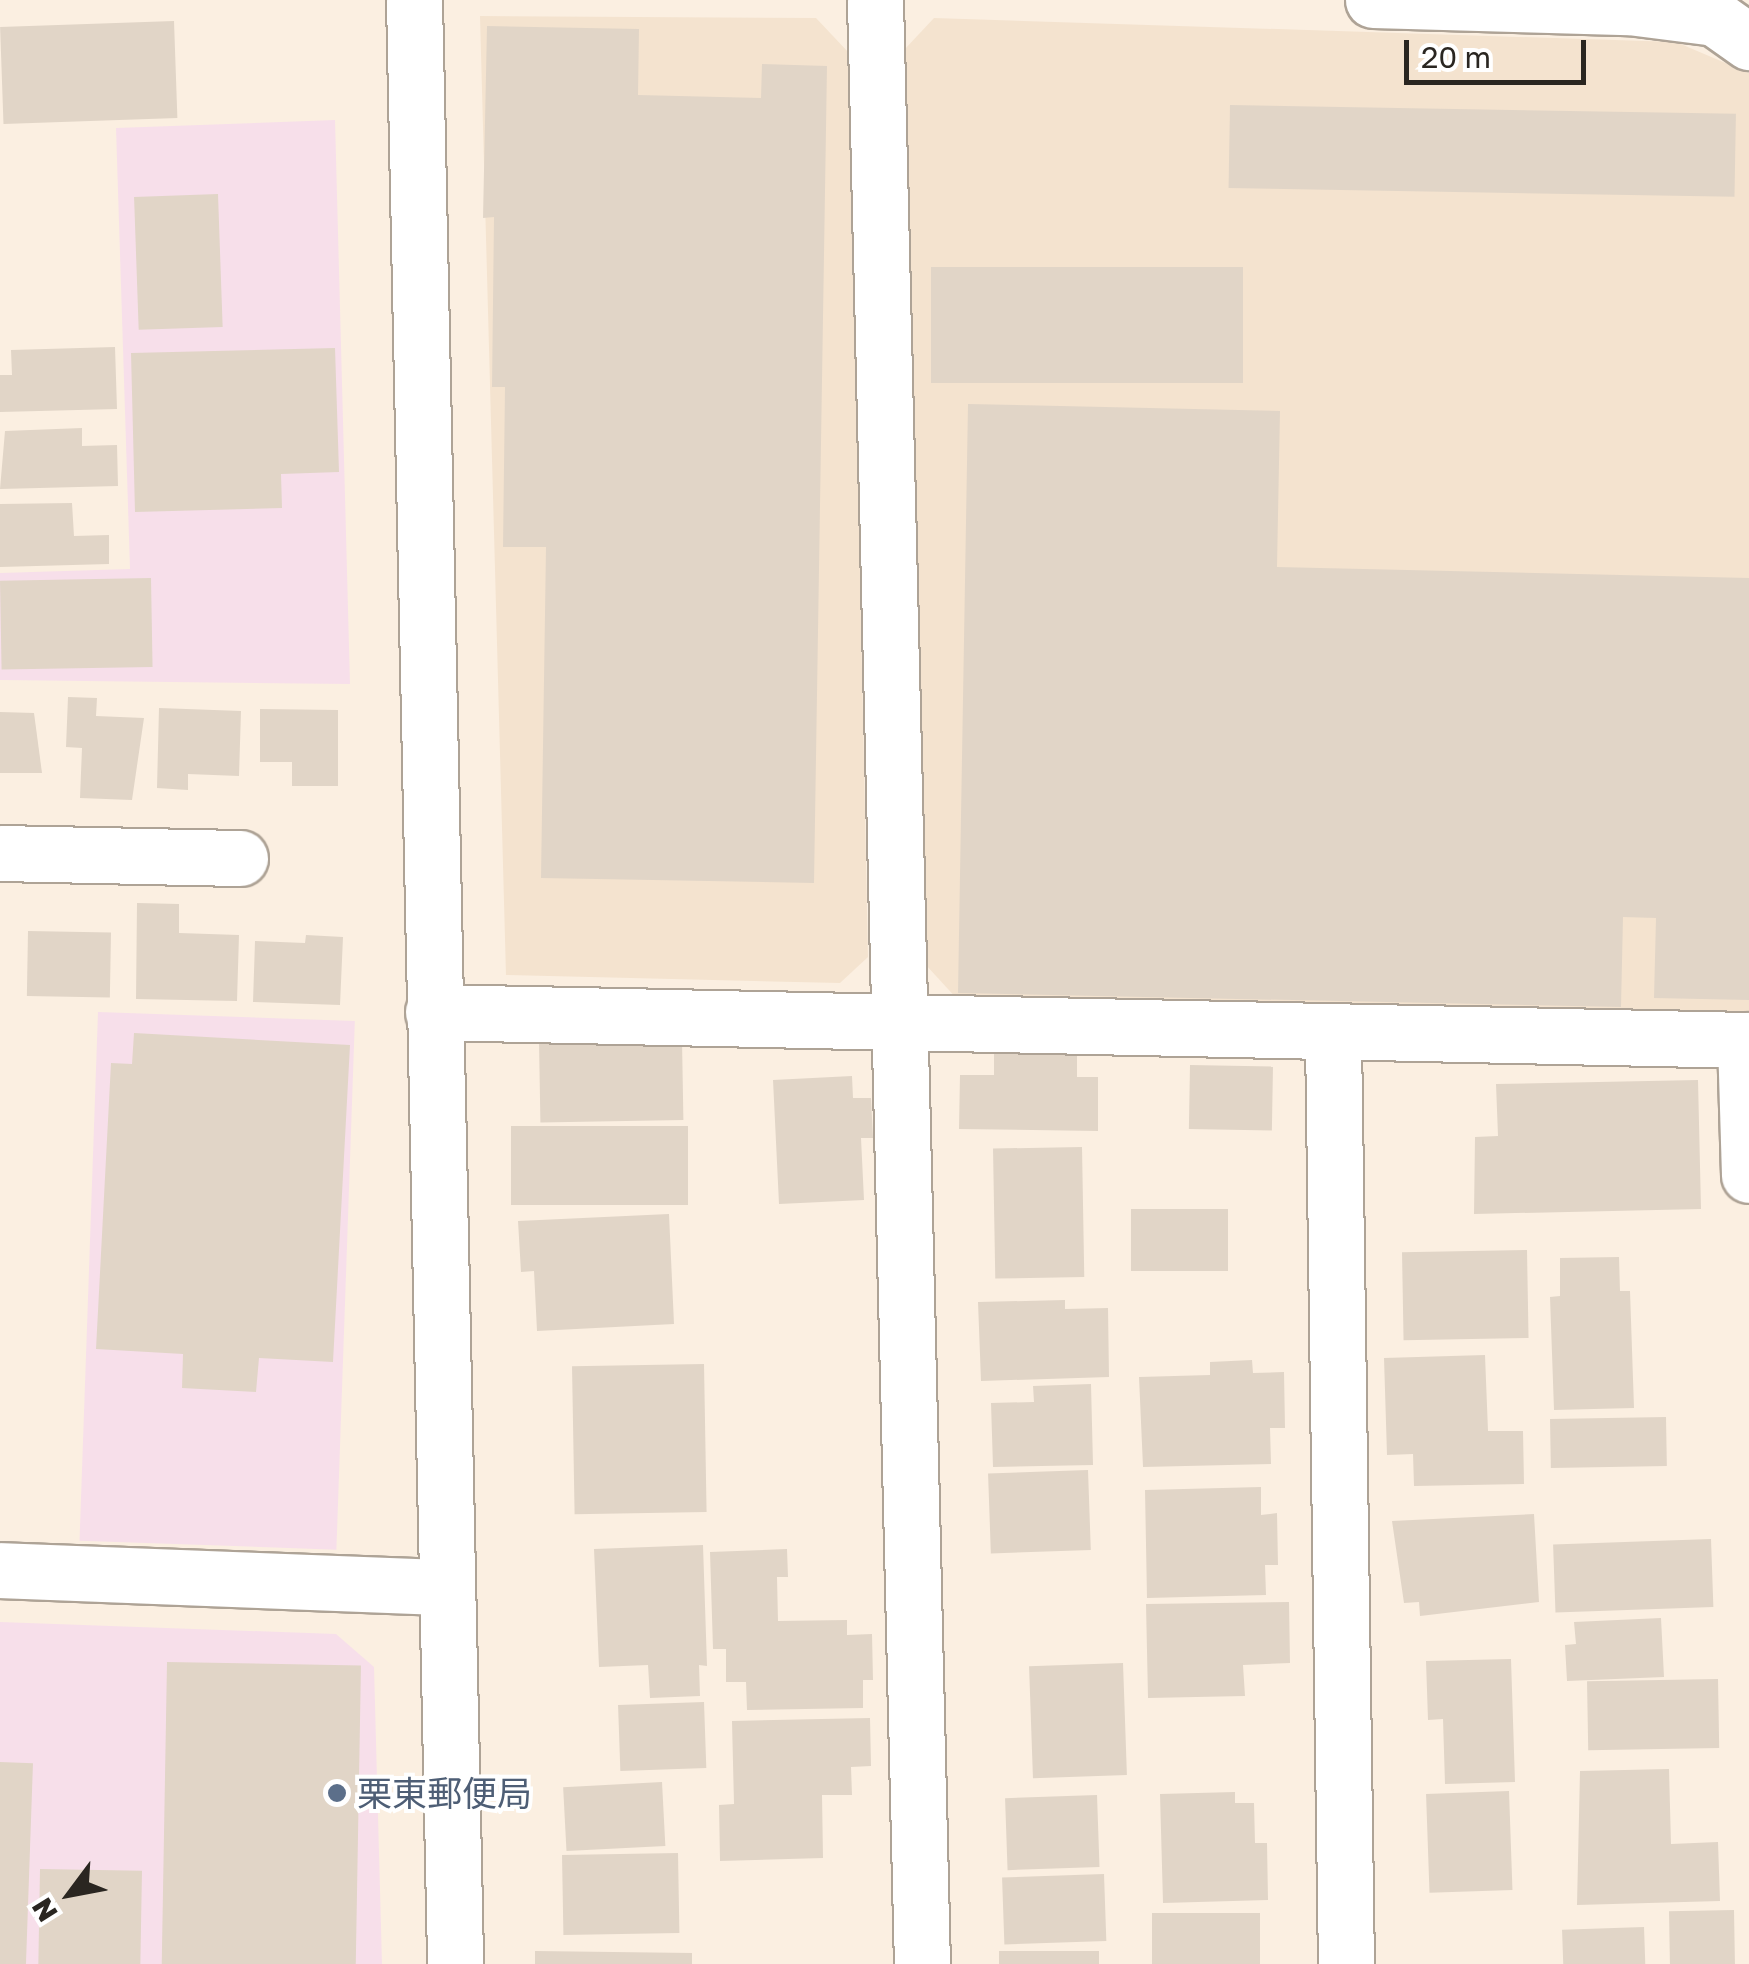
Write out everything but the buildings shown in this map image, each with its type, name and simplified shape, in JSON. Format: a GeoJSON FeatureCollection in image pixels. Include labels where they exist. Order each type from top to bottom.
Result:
{"type":"FeatureCollection","features":[{"type":"Feature","properties":{"kind":"street"},"geometry":{"type":"LineString","coordinates":[[414,0],[455,1964]]}},
{"type":"Feature","properties":{"kind":"street"},"geometry":{"type":"LineString","coordinates":[[875,0],[896,1017],[922,1964]]}},
{"type":"Feature","properties":{"kind":"street"},"geometry":{"type":"LineString","coordinates":[[1373,0],[1731,20]]}},
{"type":"Feature","properties":{"kind":"street"},"geometry":{"type":"LineString","coordinates":[[0,853],[240,858]]}},
{"type":"Feature","properties":{"kind":"street"},"geometry":{"type":"LineString","coordinates":[[433,1012],[896,1017],[1333,1037],[1747,1040],[1749,1175]]}},
{"type":"Feature","properties":{"kind":"street"},"geometry":{"type":"LineString","coordinates":[[1333,1037],[1346,1964]]}},
{"type":"Feature","properties":{"kind":"street"},"geometry":{"type":"LineString","coordinates":[[0,1570],[446,1588]]}},
{"type":"Feature","properties":{"kind":"shaded area"},"geometry":{"type":"Polygon","coordinates":[[[480,16],[816,18],[849,53],[868,957],[840,983],[506,975],[480,16]]]}},
{"type":"Feature","properties":{"kind":"shaded area"},"geometry":{"type":"Polygon","coordinates":[[[934,18],[1676,42],[1749,73],[1749,1013],[959,1001],[925,964],[904,50],[934,18]]]}},
{"type":"Feature","properties":{"kind":"shaded area"},"geometry":{"type":"Polygon","coordinates":[[[335,120],[350,684],[0,680],[0,573],[130,569],[116,128],[335,120]]]}},
{"type":"Feature","properties":{"kind":"shaded area"},"geometry":{"type":"Polygon","coordinates":[[[98,1012],[355,1021],[336,1550],[80,1541],[98,1012]]]}},
{"type":"Feature","properties":{"kind":"shaded area"},"geometry":{"type":"Polygon","coordinates":[[[0,1622],[336,1634],[374,1667],[382,1964],[0,1964],[0,1622]]]}},
{"type":"Feature","properties":{"kind":"place","name":"栗東郵便局"},"geometry":{"type":"Point","coordinates":[337,1793]}}]}
